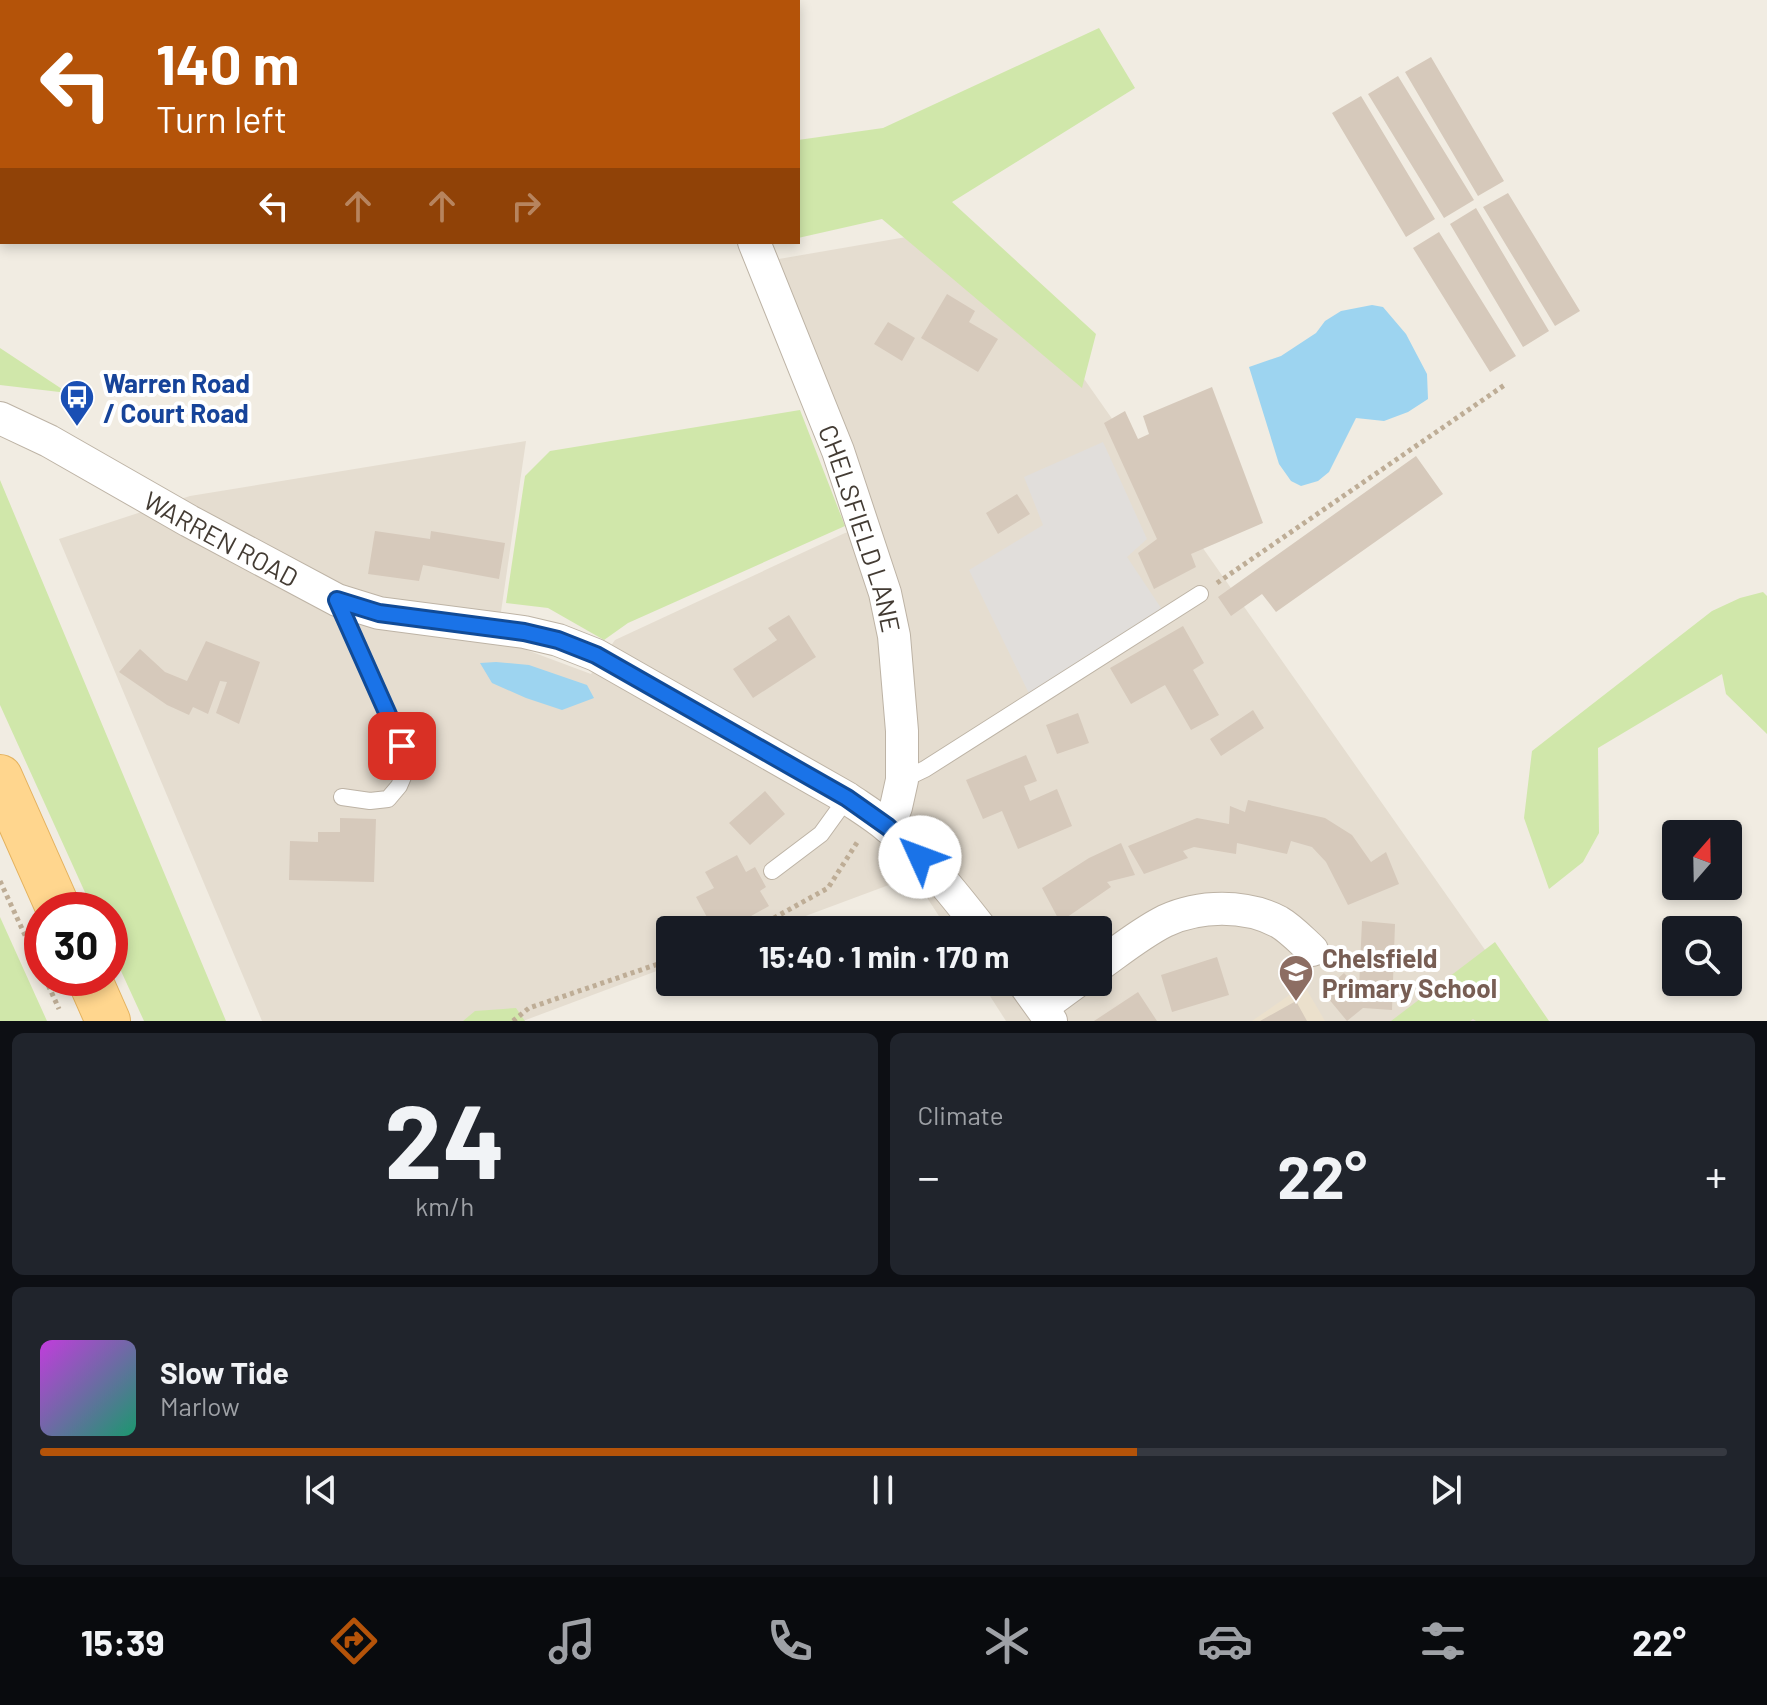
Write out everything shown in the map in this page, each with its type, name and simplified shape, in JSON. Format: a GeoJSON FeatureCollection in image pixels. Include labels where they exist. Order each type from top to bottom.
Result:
{"type":"FeatureCollection","features":[{"type":"Feature","properties":{"kind":"main road"},"geometry":{"type":"LineString","coordinates":[[0,777],[51,892]]}},
{"type":"Feature","properties":{"kind":"main road"},"geometry":{"type":"LineString","coordinates":[[97,996],[108,1021]]}},
{"type":"Feature","properties":{"kind":"street","name":"CHELSFIELD LANE"},"geometry":{"type":"LineString","coordinates":[[755,244],[838,451],[885,593],[894,636],[902,731],[902,780],[896,807],[881,821]]}},
{"type":"Feature","properties":{"kind":"street","name":"WARREN ROAD"},"geometry":{"type":"LineString","coordinates":[[0,418],[49,441],[337,600],[379,613],[524,632],[558,640],[596,655],[847,798],[881,821],[920,857],[970,916]]}},
{"type":"Feature","properties":{"kind":"street"},"geometry":{"type":"LineString","coordinates":[[1112,957],[1164,922],[1177,916],[1213,909],[1231,909],[1265,916],[1294,933],[1312,950]]}},
{"type":"Feature","properties":{"kind":"lane"},"geometry":{"type":"LineString","coordinates":[[902,780],[925,769],[1200,594]]}},
{"type":"Feature","properties":{"kind":"lane"},"geometry":{"type":"LineString","coordinates":[[337,600],[402,746],[405,772],[388,799],[370,801],[342,797]]}},
{"type":"Feature","properties":{"kind":"lane"},"geometry":{"type":"LineString","coordinates":[[772,871],[821,834],[847,798]]}},
{"type":"Feature","properties":{"kind":"path"},"geometry":{"type":"LineString","coordinates":[[1200,594],[1506,384]]}},
{"type":"Feature","properties":{"kind":"path"},"geometry":{"type":"LineString","coordinates":[[777,916],[828,888],[881,821]]}},
{"type":"Feature","properties":{"kind":"path"},"geometry":{"type":"LineString","coordinates":[[0,881],[24,933]]}},
{"type":"Feature","properties":{"kind":"path"},"geometry":{"type":"LineString","coordinates":[[513,1021],[529,1008],[656,965]]}},
{"type":"Feature","properties":{"kind":"path"},"geometry":{"type":"LineString","coordinates":[[53,996],[64,1021]]}},
{"type":"Feature","properties":{"kind":"shaded area"},"geometry":{"type":"Polygon","coordinates":[[[976,225],[1535,1021],[1006,1021],[990,996],[1112,996],[1112,916],[939,916],[913,876],[806,916],[656,916],[656,971],[523,1021],[262,1021],[59,539],[190,496],[526,441],[497,639],[591,674],[615,640],[845,533],[878,524],[773,260],[976,225]]]}},
{"type":"Feature","properties":{"kind":"shaded area"},"geometry":{"type":"Polygon","coordinates":[[[1103,442],[1147,539],[1127,557],[1169,620],[1035,706],[969,570],[1043,525],[1024,477],[1103,442]]]}},
{"type":"Feature","properties":{"kind":"shaded area","name":"Chelsfield Primary School"},"geometry":{"type":"Polygon","coordinates":[[[1304,985],[1325,1021],[1252,1021],[1304,985]]]}},
{"type":"Feature","properties":{"kind":"green space"},"geometry":{"type":"Polygon","coordinates":[[[1099,28],[1135,88],[952,202],[1096,334],[1082,388],[882,219],[800,238],[800,140],[883,128],[1099,28]]]}},
{"type":"Feature","properties":{"kind":"green space"},"geometry":{"type":"Polygon","coordinates":[[[0,348],[68,393],[0,385],[0,348]]]}},
{"type":"Feature","properties":{"kind":"green space"},"geometry":{"type":"Polygon","coordinates":[[[800,410],[845,526],[628,623],[604,640],[548,608],[506,603],[525,476],[550,451],[800,410]]]}},
{"type":"Feature","properties":{"kind":"green space"},"geometry":{"type":"Polygon","coordinates":[[[0,480],[226,1021],[144,1021],[128,986],[128,892],[85,892],[0,705],[0,480]]]}},
{"type":"Feature","properties":{"kind":"green space"},"geometry":{"type":"Polygon","coordinates":[[[1763,592],[1767,596],[1767,734],[1726,694],[1722,674],[1598,748],[1599,833],[1583,862],[1549,889],[1524,818],[1532,751],[1712,611],[1740,598],[1763,592]]]}},
{"type":"Feature","properties":{"kind":"green space"},"geometry":{"type":"Polygon","coordinates":[[[0,917],[24,970],[24,996],[36,996],[47,1021],[0,1021],[0,917]]]}},
{"type":"Feature","properties":{"kind":"green space"},"geometry":{"type":"Polygon","coordinates":[[[1495,942],[1549,1021],[1391,1021],[1495,942]]]}},
{"type":"Feature","properties":{"kind":"green space"},"geometry":{"type":"Polygon","coordinates":[[[516,1008],[525,1021],[463,1021],[475,1011],[516,1008]]]}},
{"type":"Feature","properties":{"kind":"water"},"geometry":{"type":"Polygon","coordinates":[[[1372,305],[1383,307],[1406,334],[1427,374],[1428,399],[1408,412],[1384,421],[1356,418],[1329,472],[1318,481],[1301,486],[1291,481],[1279,464],[1249,367],[1281,356],[1316,333],[1325,321],[1341,311],[1372,305]]]}},
{"type":"Feature","properties":{"kind":"water"},"geometry":{"type":"Polygon","coordinates":[[[480,663],[529,665],[587,685],[594,698],[562,710],[526,698],[492,683],[480,663]]]}},
{"type":"Feature","properties":{"kind":"building"},"geometry":{"type":"Polygon","coordinates":[[[1431,57],[1504,181],[1478,196],[1405,72],[1431,57]]]}},
{"type":"Feature","properties":{"kind":"building"},"geometry":{"type":"Polygon","coordinates":[[[1398,76],[1474,200],[1444,218],[1368,94],[1398,76]]]}},
{"type":"Feature","properties":{"kind":"building"},"geometry":{"type":"Polygon","coordinates":[[[1361,96],[1435,219],[1406,237],[1332,113],[1361,96]]]}},
{"type":"Feature","properties":{"kind":"building"},"geometry":{"type":"Polygon","coordinates":[[[1508,193],[1580,311],[1555,326],[1483,207],[1508,193]]]}},
{"type":"Feature","properties":{"kind":"building"},"geometry":{"type":"Polygon","coordinates":[[[1476,208],[1549,331],[1523,347],[1450,224],[1476,208]]]}},
{"type":"Feature","properties":{"kind":"building"},"geometry":{"type":"Polygon","coordinates":[[[1439,232],[1516,356],[1490,372],[1413,248],[1439,232]]]}},
{"type":"Feature","properties":{"kind":"building"},"geometry":{"type":"Polygon","coordinates":[[[947,294],[975,311],[969,322],[998,339],[978,372],[921,338],[947,294]]]}},
{"type":"Feature","properties":{"kind":"building"},"geometry":{"type":"Polygon","coordinates":[[[888,322],[915,338],[902,361],[874,344],[888,322]]]}},
{"type":"Feature","properties":{"kind":"building"},"geometry":{"type":"Polygon","coordinates":[[[1212,387],[1263,523],[1191,554],[1196,567],[1154,589],[1138,553],[1157,539],[1104,423],[1125,411],[1138,439],[1149,434],[1143,416],[1212,387]]]}},
{"type":"Feature","properties":{"kind":"building"},"geometry":{"type":"Polygon","coordinates":[[[1416,456],[1443,494],[1276,612],[1262,594],[1231,616],[1218,597],[1416,456]]]}},
{"type":"Feature","properties":{"kind":"building"},"geometry":{"type":"Polygon","coordinates":[[[1017,494],[1030,514],[998,534],[986,513],[1017,494]]]}},
{"type":"Feature","properties":{"kind":"building"},"geometry":{"type":"Polygon","coordinates":[[[375,531],[430,539],[431,531],[505,543],[499,579],[423,565],[419,581],[368,574],[375,531]]]}},
{"type":"Feature","properties":{"kind":"building"},"geometry":{"type":"Polygon","coordinates":[[[789,615],[816,657],[753,698],[733,669],[777,640],[768,628],[789,615]]]}},
{"type":"Feature","properties":{"kind":"building"},"geometry":{"type":"Polygon","coordinates":[[[1183,626],[1204,663],[1193,670],[1219,715],[1191,730],[1165,685],[1131,704],[1110,668],[1183,626]]]}},
{"type":"Feature","properties":{"kind":"building"},"geometry":{"type":"Polygon","coordinates":[[[206,641],[260,662],[239,724],[216,713],[227,682],[220,681],[208,714],[193,707],[189,715],[167,705],[119,672],[140,649],[165,672],[187,681],[206,641]]]}},
{"type":"Feature","properties":{"kind":"building"},"geometry":{"type":"Polygon","coordinates":[[[1253,710],[1264,728],[1221,756],[1210,739],[1253,710]]]}},
{"type":"Feature","properties":{"kind":"building"},"geometry":{"type":"Polygon","coordinates":[[[1078,713],[1089,743],[1057,754],[1046,725],[1078,713]]]}},
{"type":"Feature","properties":{"kind":"building"},"geometry":{"type":"Polygon","coordinates":[[[1026,755],[1037,781],[1024,786],[1030,801],[1057,789],[1072,826],[1018,849],[1002,811],[983,819],[966,780],[1026,755]]]}},
{"type":"Feature","properties":{"kind":"building"},"geometry":{"type":"Polygon","coordinates":[[[765,791],[785,814],[750,845],[729,823],[765,791]]]}},
{"type":"Feature","properties":{"kind":"building"},"geometry":{"type":"Polygon","coordinates":[[[1248,800],[1325,818],[1352,835],[1371,862],[1386,852],[1399,884],[1348,905],[1326,862],[1312,847],[1291,841],[1287,854],[1237,843],[1236,854],[1194,847],[1183,851],[1188,858],[1144,874],[1128,846],[1197,818],[1229,824],[1230,806],[1245,812],[1248,800]]]}},
{"type":"Feature","properties":{"kind":"building"},"geometry":{"type":"Polygon","coordinates":[[[340,818],[376,819],[374,882],[289,880],[290,841],[318,842],[318,832],[340,832],[340,818]]]}},
{"type":"Feature","properties":{"kind":"building"},"geometry":{"type":"Polygon","coordinates":[[[1121,843],[1135,875],[1107,882],[1111,887],[1069,916],[1057,916],[1042,888],[1089,858],[1121,843]]]}},
{"type":"Feature","properties":{"kind":"building"},"geometry":{"type":"Polygon","coordinates":[[[737,855],[746,872],[755,867],[766,887],[760,891],[769,906],[751,916],[706,916],[696,897],[714,888],[705,872],[737,855]]]}},
{"type":"Feature","properties":{"kind":"building"},"geometry":{"type":"Polygon","coordinates":[[[1362,921],[1395,924],[1392,1010],[1363,1008],[1347,1021],[1323,992],[1344,973],[1359,989],[1362,921]]]}},
{"type":"Feature","properties":{"kind":"building"},"geometry":{"type":"Polygon","coordinates":[[[1217,957],[1229,995],[1172,1012],[1161,975],[1217,957]]]}},
{"type":"Feature","properties":{"kind":"building"},"geometry":{"type":"Polygon","coordinates":[[[1138,992],[1157,1021],[1094,1021],[1138,992]]]}},
{"type":"Feature","properties":{"kind":"building"},"geometry":{"type":"Polygon","coordinates":[[[1296,1001],[1307,1021],[1260,1021],[1296,1001]]]}},
{"type":"Feature","properties":{"kind":"place","name":"Warren Road / Court Road"},"geometry":{"type":"Point","coordinates":[77,428]}},
{"type":"Feature","properties":{"kind":"place","name":"Chelsfield Primary School"},"geometry":{"type":"Point","coordinates":[1296,1003]}},
{"type":"Feature","properties":{"kind":"route"},"geometry":{"type":"LineString","coordinates":[[402,746],[337,600],[379,613],[524,632],[558,640],[596,655],[847,798],[888,827],[920,857]]}}]}
